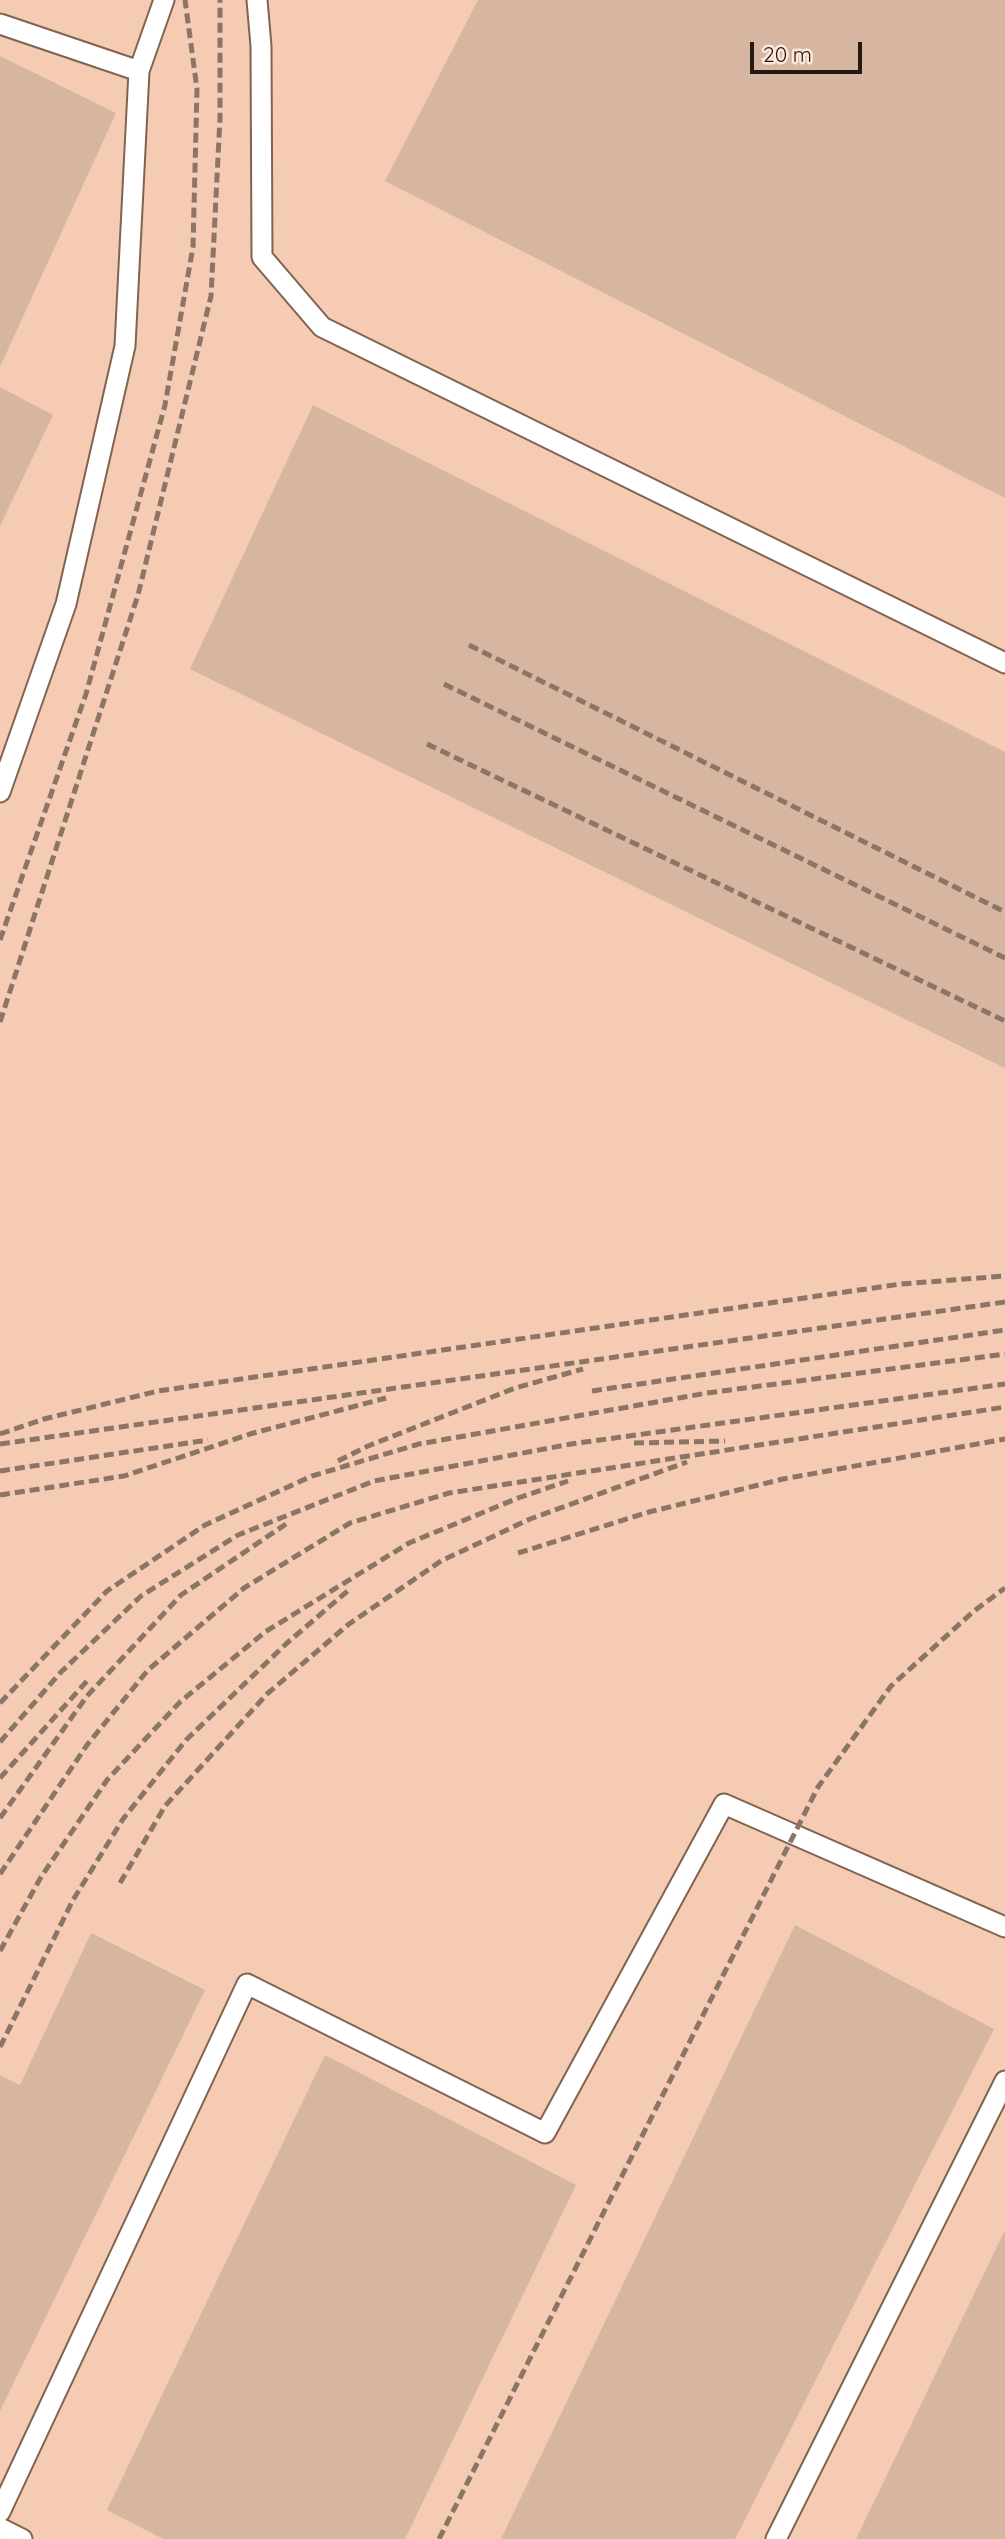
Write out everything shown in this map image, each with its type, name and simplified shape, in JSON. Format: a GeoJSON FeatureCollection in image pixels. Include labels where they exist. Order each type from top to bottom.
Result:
{"type":"FeatureCollection","features":[{"type":"Feature","properties":{"kind":"lane"},"geometry":{"type":"LineString","coordinates":[[0,792],[66,604],[125,346],[139,71],[164,0]]}},
{"type":"Feature","properties":{"kind":"lane"},"geometry":{"type":"LineString","coordinates":[[257,0],[261,46],[262,257],[322,327],[1005,663]]}},
{"type":"Feature","properties":{"kind":"lane"},"geometry":{"type":"LineString","coordinates":[[0,24],[139,71]]}},
{"type":"Feature","properties":{"kind":"lane"},"geometry":{"type":"LineString","coordinates":[[0,2512],[247,1984],[545,2133],[724,1804],[1005,1927]]}},
{"type":"Feature","properties":{"kind":"lane"},"geometry":{"type":"LineString","coordinates":[[776,2539],[1005,2081]]}},
{"type":"Feature","properties":{"kind":"lane"},"geometry":{"type":"LineString","coordinates":[[0,2528],[22,2539]]}},
{"type":"Feature","properties":{"kind":"shaded area"},"geometry":{"type":"Polygon","coordinates":[[[0,0],[1005,0],[1005,2539],[0,2539],[0,0]]]}},
{"type":"Feature","properties":{"kind":"building"},"geometry":{"type":"Polygon","coordinates":[[[478,0],[1005,0],[1005,498],[385,181],[478,0]]]}},
{"type":"Feature","properties":{"kind":"building"},"geometry":{"type":"Polygon","coordinates":[[[0,56],[116,113],[0,367],[0,56]]]}},
{"type":"Feature","properties":{"kind":"building"},"geometry":{"type":"Polygon","coordinates":[[[0,387],[53,415],[0,526],[0,387]]]}},
{"type":"Feature","properties":{"kind":"building"},"geometry":{"type":"Polygon","coordinates":[[[313,405],[1005,752],[1005,1068],[190,669],[313,405]]]}},
{"type":"Feature","properties":{"kind":"building"},"geometry":{"type":"Polygon","coordinates":[[[795,1925],[994,2029],[735,2539],[501,2539],[795,1925]]]}},
{"type":"Feature","properties":{"kind":"building"},"geometry":{"type":"Polygon","coordinates":[[[91,1933],[205,1990],[0,2411],[0,2075],[20,2085],[91,1933]]]}},
{"type":"Feature","properties":{"kind":"building"},"geometry":{"type":"Polygon","coordinates":[[[325,2055],[576,2185],[405,2539],[163,2539],[107,2510],[325,2055]]]}},
{"type":"Feature","properties":{"kind":"building"},"geometry":{"type":"Polygon","coordinates":[[[1005,2230],[1005,2539],[856,2539],[1005,2230]]]}},
{"type":"Feature","properties":{"kind":"railway"},"geometry":{"type":"LineString","coordinates":[[0,940],[86,694],[165,405],[193,247],[197,89],[185,0]]}},
{"type":"Feature","properties":{"kind":"railway"},"geometry":{"type":"LineString","coordinates":[[0,1022],[138,595],[211,296],[220,118],[220,0]]}},
{"type":"Feature","properties":{"kind":"railway"},"geometry":{"type":"LineString","coordinates":[[469,645],[1005,912]]}},
{"type":"Feature","properties":{"kind":"railway"},"geometry":{"type":"LineString","coordinates":[[444,684],[1005,958]]}},
{"type":"Feature","properties":{"kind":"railway"},"geometry":{"type":"LineString","coordinates":[[427,744],[1005,1021]]}},
{"type":"Feature","properties":{"kind":"railway"},"geometry":{"type":"LineString","coordinates":[[0,1434],[44,1419],[158,1391],[901,1284],[1005,1276]]}},
{"type":"Feature","properties":{"kind":"railway"},"geometry":{"type":"LineString","coordinates":[[0,1444],[1005,1302]]}},
{"type":"Feature","properties":{"kind":"railway"},"geometry":{"type":"LineString","coordinates":[[592,1391],[1005,1330]]}},
{"type":"Feature","properties":{"kind":"railway"},"geometry":{"type":"LineString","coordinates":[[0,1703],[107,1591],[205,1525],[312,1476],[419,1444],[707,1393],[1005,1354]]}},
{"type":"Feature","properties":{"kind":"railway"},"geometry":{"type":"LineString","coordinates":[[338,1461],[368,1446],[515,1388],[583,1369]]}},
{"type":"Feature","properties":{"kind":"railway"},"geometry":{"type":"LineString","coordinates":[[0,1742],[61,1672],[141,1596],[238,1535],[374,1481],[571,1444],[1005,1384]]}},
{"type":"Feature","properties":{"kind":"railway"},"geometry":{"type":"LineString","coordinates":[[0,1495],[124,1476],[250,1434],[386,1398]]}},
{"type":"Feature","properties":{"kind":"railway"},"geometry":{"type":"LineString","coordinates":[[0,1874],[87,1745],[148,1670],[244,1588],[350,1523],[449,1493],[1005,1407]]}},
{"type":"Feature","properties":{"kind":"railway"},"geometry":{"type":"LineString","coordinates":[[518,1553],[649,1512],[783,1479],[1005,1439]]}},
{"type":"Feature","properties":{"kind":"railway"},"geometry":{"type":"LineString","coordinates":[[0,1471],[208,1440]]}},
{"type":"Feature","properties":{"kind":"railway"},"geometry":{"type":"LineString","coordinates":[[634,1443],[725,1441]]}},
{"type":"Feature","properties":{"kind":"railway"},"geometry":{"type":"LineString","coordinates":[[120,1883],[165,1806],[267,1694],[349,1624],[441,1561],[530,1519],[687,1462]]}},
{"type":"Feature","properties":{"kind":"railway"},"geometry":{"type":"LineString","coordinates":[[0,1951],[41,1877],[107,1780],[180,1702],[265,1632],[409,1543],[518,1498],[568,1481]]}},
{"type":"Feature","properties":{"kind":"railway"},"geometry":{"type":"LineString","coordinates":[[0,1818],[87,1696],[181,1595],[286,1524]]}},
{"type":"Feature","properties":{"kind":"railway"},"geometry":{"type":"LineString","coordinates":[[439,2539],[818,1787],[891,1686],[974,1611],[1005,1588]]}},
{"type":"Feature","properties":{"kind":"railway"},"geometry":{"type":"LineString","coordinates":[[0,2047],[73,1900],[123,1819],[186,1740],[287,1643],[350,1589]]}},
{"type":"Feature","properties":{"kind":"railway"},"geometry":{"type":"LineString","coordinates":[[0,1778],[87,1681]]}}]}
